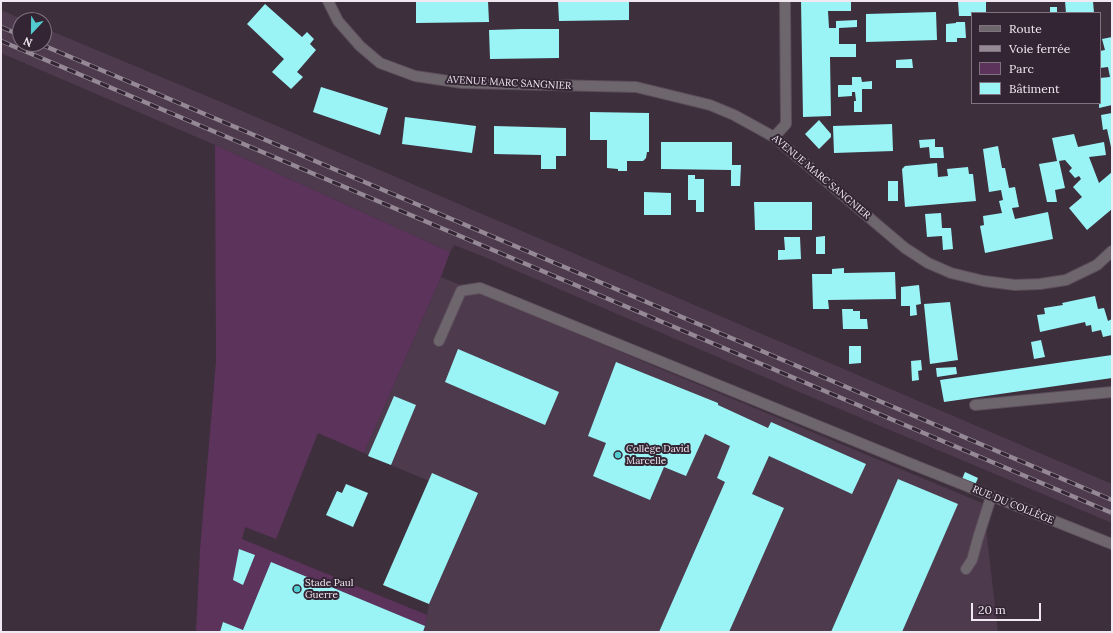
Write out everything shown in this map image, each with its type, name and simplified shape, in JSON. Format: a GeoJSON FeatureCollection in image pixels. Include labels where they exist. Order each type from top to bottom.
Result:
{"type":"FeatureCollection","features":[{"type":"Feature","properties":{"kind":"street","name":"AVENUE MARC SANGNIER"},"geometry":{"type":"LineString","coordinates":[[328,1],[338,21],[360,46],[380,63],[415,76],[462,83],[636,87],[710,105],[734,115],[774,136],[905,248],[928,263],[951,273],[984,281],[1015,285],[1040,284],[1066,280],[1097,264],[1112,251]]}},
{"type":"Feature","properties":{"kind":"street"},"geometry":{"type":"LineString","coordinates":[[774,136],[786,124],[785,1]]}},
{"type":"Feature","properties":{"kind":"street","name":"RUE DU COLLÈGE"},"geometry":{"type":"LineString","coordinates":[[439,340],[461,291],[480,288],[991,497],[1112,544]]}},
{"type":"Feature","properties":{"kind":"street"},"geometry":{"type":"LineString","coordinates":[[975,405],[1112,392]]}},
{"type":"Feature","properties":{"kind":"street"},"geometry":{"type":"LineString","coordinates":[[966,569],[972,560],[991,497]]}},
{"type":"Feature","properties":{"kind":"shaded area"},"geometry":{"type":"Polygon","coordinates":[[[1,10],[12,15],[12,52],[52,52],[52,31],[221,102],[1112,484],[1112,523],[804,394],[482,256],[454,245],[450,252],[215,145],[1,53],[1,10]]]}},
{"type":"Feature","properties":{"kind":"shaded area","name":"Collège David Marcelle"},"geometry":{"type":"Polygon","coordinates":[[[441,277],[994,508],[986,528],[998,632],[423,632],[429,604],[383,585],[429,481],[364,453],[441,277]]]}},
{"type":"Feature","properties":{"kind":"green space"},"geometry":{"type":"Polygon","coordinates":[[[215,145],[450,252],[441,277],[364,453],[318,433],[276,539],[245,527],[242,539],[427,615],[423,632],[196,632],[200,550],[216,361],[215,145]]]}},
{"type":"Feature","properties":{"kind":"building"},"geometry":{"type":"Polygon","coordinates":[[[416,1],[488,1],[489,22],[416,23],[416,1]]]}},
{"type":"Feature","properties":{"kind":"building"},"geometry":{"type":"Polygon","coordinates":[[[558,1],[629,1],[629,20],[559,21],[558,1]]]}},
{"type":"Feature","properties":{"kind":"building"},"geometry":{"type":"Polygon","coordinates":[[[801,1],[851,1],[851,11],[828,11],[829,28],[836,28],[836,21],[857,20],[857,27],[839,28],[839,44],[856,44],[856,57],[830,57],[831,116],[803,117],[801,1]]]}},
{"type":"Feature","properties":{"kind":"building"},"geometry":{"type":"Polygon","coordinates":[[[958,1],[986,1],[986,12],[971,12],[971,16],[959,16],[958,1]]]}},
{"type":"Feature","properties":{"kind":"building"},"geometry":{"type":"Polygon","coordinates":[[[1065,1],[1093,1],[1094,12],[1066,12],[1065,1]]]}},
{"type":"Feature","properties":{"kind":"building"},"geometry":{"type":"Polygon","coordinates":[[[265,4],[302,37],[307,32],[314,39],[310,44],[316,50],[297,72],[303,77],[291,89],[272,72],[284,59],[247,24],[265,4]]]}},
{"type":"Feature","properties":{"kind":"building"},"geometry":{"type":"Polygon","coordinates":[[[1050,7],[1057,7],[1057,12],[1050,12],[1050,7]]]}},
{"type":"Feature","properties":{"kind":"building"},"geometry":{"type":"Polygon","coordinates":[[[936,12],[937,40],[866,42],[866,14],[936,12]]]}},
{"type":"Feature","properties":{"kind":"building"},"geometry":{"type":"Polygon","coordinates":[[[965,22],[966,38],[957,38],[957,42],[946,42],[946,24],[965,22]]]}},
{"type":"Feature","properties":{"kind":"building"},"geometry":{"type":"Polygon","coordinates":[[[559,29],[559,58],[490,59],[489,30],[559,29]]]}},
{"type":"Feature","properties":{"kind":"building"},"geometry":{"type":"Polygon","coordinates":[[[1112,37],[1112,105],[1099,108],[1099,104],[1101,104],[1101,78],[1110,77],[1108,67],[1101,68],[1101,51],[1105,50],[1102,39],[1112,37]]]}},
{"type":"Feature","properties":{"kind":"building"},"geometry":{"type":"Polygon","coordinates":[[[912,59],[913,68],[896,68],[896,60],[912,59]]]}},
{"type":"Feature","properties":{"kind":"building"},"geometry":{"type":"Polygon","coordinates":[[[852,77],[861,77],[862,82],[872,81],[872,89],[862,89],[862,112],[854,112],[854,101],[856,101],[855,92],[852,92],[852,96],[838,97],[838,85],[852,85],[852,77]]]}},
{"type":"Feature","properties":{"kind":"building"},"geometry":{"type":"Polygon","coordinates":[[[321,87],[388,108],[380,135],[313,112],[321,87]]]}},
{"type":"Feature","properties":{"kind":"building"},"geometry":{"type":"Polygon","coordinates":[[[590,112],[649,113],[649,152],[647,152],[646,158],[643,161],[627,161],[627,171],[618,171],[618,169],[607,168],[607,140],[590,140],[590,112]]]}},
{"type":"Feature","properties":{"kind":"building"},"geometry":{"type":"Polygon","coordinates":[[[1112,113],[1111,147],[1107,129],[1103,130],[1101,115],[1112,113]]]}},
{"type":"Feature","properties":{"kind":"building"},"geometry":{"type":"Polygon","coordinates":[[[405,117],[476,126],[472,153],[402,144],[405,117]]]}},
{"type":"Feature","properties":{"kind":"building"},"geometry":{"type":"Polygon","coordinates":[[[819,120],[831,134],[831,137],[819,149],[805,134],[819,120]]]}},
{"type":"Feature","properties":{"kind":"building"},"geometry":{"type":"Polygon","coordinates":[[[892,124],[893,151],[834,153],[833,126],[892,124]]]}},
{"type":"Feature","properties":{"kind":"building"},"geometry":{"type":"Polygon","coordinates":[[[494,126],[566,128],[566,156],[556,156],[556,169],[541,169],[541,155],[494,154],[494,126]]]}},
{"type":"Feature","properties":{"kind":"building"},"geometry":{"type":"Polygon","coordinates":[[[1074,134],[1078,147],[1104,142],[1106,155],[1089,157],[1099,183],[1112,172],[1112,209],[1087,230],[1069,208],[1082,197],[1073,187],[1081,179],[1079,176],[1075,178],[1069,171],[1072,168],[1065,160],[1059,161],[1065,188],[1055,190],[1057,202],[1047,202],[1039,164],[1057,161],[1052,138],[1074,134]]]}},
{"type":"Feature","properties":{"kind":"building"},"geometry":{"type":"Polygon","coordinates":[[[935,139],[935,147],[943,147],[944,158],[930,158],[929,147],[920,148],[919,140],[935,139]]]}},
{"type":"Feature","properties":{"kind":"building"},"geometry":{"type":"Polygon","coordinates":[[[661,142],[732,142],[732,165],[741,165],[740,186],[731,186],[731,170],[661,169],[661,142]]]}},
{"type":"Feature","properties":{"kind":"building"},"geometry":{"type":"Polygon","coordinates":[[[998,146],[1002,168],[1005,168],[1009,188],[1015,187],[1019,207],[1012,208],[1015,219],[1048,212],[1053,239],[985,253],[980,226],[984,225],[983,216],[1002,213],[999,201],[1003,200],[1001,190],[989,192],[983,149],[998,146]]]}},
{"type":"Feature","properties":{"kind":"building"},"geometry":{"type":"Polygon","coordinates":[[[937,163],[938,177],[948,176],[947,169],[968,167],[969,174],[973,174],[976,201],[905,207],[902,169],[905,166],[937,163]]]}},
{"type":"Feature","properties":{"kind":"building"},"geometry":{"type":"Polygon","coordinates":[[[688,175],[695,175],[695,179],[704,179],[704,212],[696,212],[696,200],[688,200],[688,175]]]}},
{"type":"Feature","properties":{"kind":"building"},"geometry":{"type":"Polygon","coordinates":[[[888,181],[898,181],[898,201],[888,201],[888,181]]]}},
{"type":"Feature","properties":{"kind":"building"},"geometry":{"type":"Polygon","coordinates":[[[644,192],[671,193],[671,215],[644,215],[644,192]]]}},
{"type":"Feature","properties":{"kind":"building"},"geometry":{"type":"Polygon","coordinates":[[[754,202],[812,202],[812,230],[755,230],[754,202]]]}},
{"type":"Feature","properties":{"kind":"building"},"geometry":{"type":"Polygon","coordinates":[[[941,213],[942,228],[951,228],[953,249],[943,250],[942,236],[927,237],[925,214],[941,213]]]}},
{"type":"Feature","properties":{"kind":"building"},"geometry":{"type":"Polygon","coordinates":[[[825,236],[825,254],[816,254],[816,237],[825,236]]]}},
{"type":"Feature","properties":{"kind":"building"},"geometry":{"type":"Polygon","coordinates":[[[784,237],[800,237],[801,259],[778,260],[778,250],[785,250],[784,237]]]}},
{"type":"Feature","properties":{"kind":"building"},"geometry":{"type":"Polygon","coordinates":[[[844,268],[844,273],[895,272],[896,299],[828,300],[829,309],[813,309],[812,274],[832,274],[832,269],[844,268]]]}},
{"type":"Feature","properties":{"kind":"building"},"geometry":{"type":"Polygon","coordinates":[[[919,285],[921,304],[916,305],[917,315],[910,316],[910,306],[901,306],[901,287],[919,285]]]}},
{"type":"Feature","properties":{"kind":"building"},"geometry":{"type":"Polygon","coordinates":[[[1095,296],[1098,309],[1104,308],[1108,321],[1112,319],[1112,335],[1103,337],[1101,330],[1092,332],[1091,325],[1086,326],[1085,322],[1040,332],[1037,315],[1045,314],[1044,308],[1063,305],[1062,303],[1095,296]]]}},
{"type":"Feature","properties":{"kind":"building"},"geometry":{"type":"Polygon","coordinates":[[[950,302],[958,360],[930,364],[924,304],[950,302]]]}},
{"type":"Feature","properties":{"kind":"building"},"geometry":{"type":"Polygon","coordinates":[[[842,309],[853,309],[853,311],[860,311],[860,319],[867,319],[868,329],[843,329],[842,309]]]}},
{"type":"Feature","properties":{"kind":"building"},"geometry":{"type":"Polygon","coordinates":[[[1041,340],[1045,357],[1034,359],[1031,342],[1041,340]]]}},
{"type":"Feature","properties":{"kind":"building"},"geometry":{"type":"Polygon","coordinates":[[[849,346],[861,346],[861,363],[849,364],[849,346]]]}},
{"type":"Feature","properties":{"kind":"building"},"geometry":{"type":"Polygon","coordinates":[[[458,349],[559,392],[545,425],[445,382],[458,349]]]}},
{"type":"Feature","properties":{"kind":"building"},"geometry":{"type":"Polygon","coordinates":[[[1112,355],[1112,378],[944,402],[940,380],[1112,355]]]}},
{"type":"Feature","properties":{"kind":"building"},"geometry":{"type":"Polygon","coordinates":[[[921,360],[922,370],[918,371],[919,380],[912,381],[911,361],[921,360]]]}},
{"type":"Feature","properties":{"kind":"building"},"geometry":{"type":"Polygon","coordinates":[[[616,362],[718,403],[718,405],[768,428],[771,422],[866,464],[852,494],[769,456],[752,494],[784,508],[729,632],[659,632],[725,482],[717,478],[730,446],[705,434],[686,476],[664,467],[650,500],[593,476],[606,443],[588,436],[616,362]]]}},
{"type":"Feature","properties":{"kind":"building"},"geometry":{"type":"Polygon","coordinates":[[[956,367],[957,374],[937,377],[936,368],[956,367]]]}},
{"type":"Feature","properties":{"kind":"building"},"geometry":{"type":"Polygon","coordinates":[[[394,396],[416,405],[391,465],[368,456],[394,396]]]}},
{"type":"Feature","properties":{"kind":"building"},"geometry":{"type":"Polygon","coordinates":[[[965,472],[978,478],[975,485],[962,479],[965,472]]]}},
{"type":"Feature","properties":{"kind":"building"},"geometry":{"type":"Polygon","coordinates":[[[432,473],[478,493],[429,604],[383,585],[432,473]]]}},
{"type":"Feature","properties":{"kind":"building"},"geometry":{"type":"Polygon","coordinates":[[[898,479],[958,504],[902,632],[831,632],[898,479]]]}},
{"type":"Feature","properties":{"kind":"building"},"geometry":{"type":"Polygon","coordinates":[[[346,484],[368,493],[353,527],[326,515],[337,491],[342,493],[346,484]]]}},
{"type":"Feature","properties":{"kind":"building"},"geometry":{"type":"Polygon","coordinates":[[[239,549],[255,555],[243,585],[233,580],[239,549]]]}},
{"type":"Feature","properties":{"kind":"building","name":"Stade Paul Guerre"},"geometry":{"type":"Polygon","coordinates":[[[271,562],[425,626],[423,632],[220,632],[223,622],[243,630],[271,562]]]}},
{"type":"Feature","properties":{"kind":"railway"},"geometry":{"type":"LineString","coordinates":[[1,27],[12,32]]}},
{"type":"Feature","properties":{"kind":"railway"},"geometry":{"type":"LineString","coordinates":[[1,41],[1112,513]]}},
{"type":"Feature","properties":{"kind":"railway"},"geometry":{"type":"LineString","coordinates":[[52,49],[1112,500]]}},
{"type":"Feature","properties":{"kind":"place","name":"Collège David Marcelle"},"geometry":{"type":"Point","coordinates":[618,455]}},
{"type":"Feature","properties":{"kind":"place","name":"Stade Paul Guerre"},"geometry":{"type":"Point","coordinates":[297,589]}}]}
